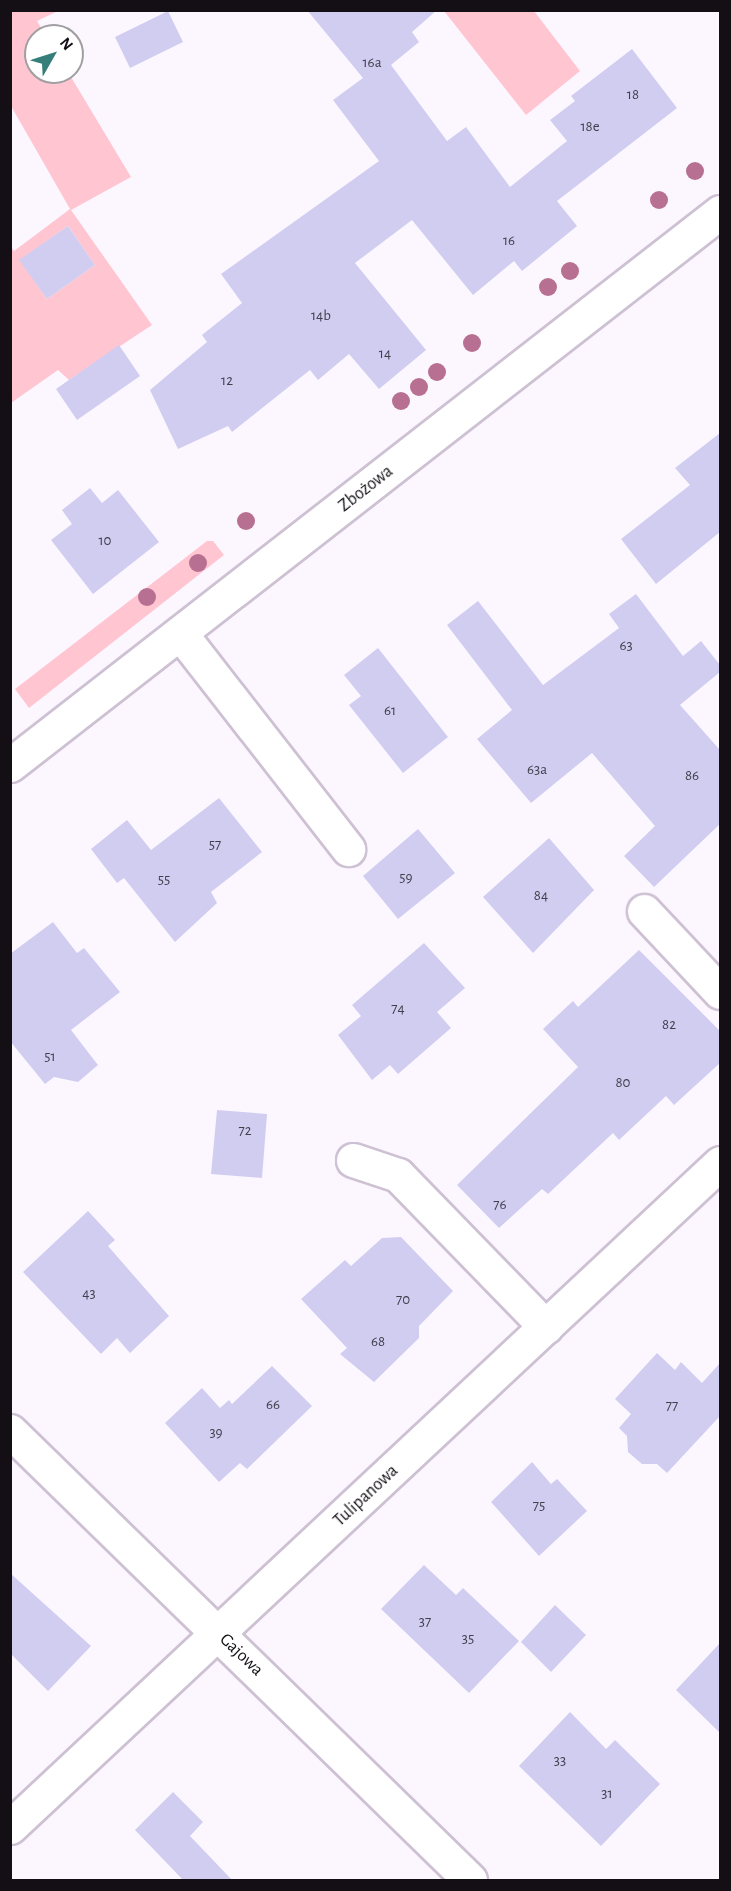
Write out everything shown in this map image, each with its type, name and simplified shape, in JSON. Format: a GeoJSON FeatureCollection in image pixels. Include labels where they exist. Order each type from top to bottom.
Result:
{"type":"FeatureCollection","features":[{"type":"Feature","properties":{"kind":"street","name":"Zbożowa"},"geometry":{"type":"LineString","coordinates":[[10,765],[720,212]]}},
{"type":"Feature","properties":{"kind":"street"},"geometry":{"type":"LineString","coordinates":[[180,633],[348,849]]}},
{"type":"Feature","properties":{"kind":"street"},"geometry":{"type":"LineString","coordinates":[[644,911],[720,992]]}},
{"type":"Feature","properties":{"kind":"street"},"geometry":{"type":"LineString","coordinates":[[353,1160],[398,1175],[546,1327]]}},
{"type":"Feature","properties":{"kind":"street","name":"Tulipanowa"},"geometry":{"type":"LineString","coordinates":[[10,1827],[720,1162]]}},
{"type":"Feature","properties":{"kind":"street","name":"Gajowa"},"geometry":{"type":"LineString","coordinates":[[10,1431],[470,1881]]}},
{"type":"Feature","properties":{"kind":"shaded area"},"geometry":{"type":"Polygon","coordinates":[[[11,11],[58,11],[37,21],[39,24],[24,24],[24,84],[75,84],[131,177],[71,210],[152,325],[69,380],[58,370],[11,403],[10,246],[14,251],[70,209],[11,106],[11,11]],[[68,226],[20,260],[47,299],[95,265],[68,226]]]}},
{"type":"Feature","properties":{"kind":"shaded area"},"geometry":{"type":"Polygon","coordinates":[[[444,11],[534,11],[580,71],[526,115],[444,11]]]}},
{"type":"Feature","properties":{"kind":"shaded area"},"geometry":{"type":"Polygon","coordinates":[[[207,541],[213,541],[224,555],[29,708],[15,689],[207,541]]]}},
{"type":"Feature","properties":{"kind":"building"},"geometry":{"type":"Polygon","coordinates":[[[307,10],[437,10],[412,32],[419,42],[391,65],[447,141],[466,127],[510,187],[567,141],[550,120],[575,101],[571,96],[632,49],[677,108],[557,201],[577,226],[522,271],[514,261],[473,295],[412,220],[355,263],[426,350],[379,389],[349,354],[318,380],[310,370],[232,432],[228,426],[178,449],[150,390],[207,342],[202,335],[242,303],[221,274],[379,161],[333,100],[363,78],[307,10]]]}},
{"type":"Feature","properties":{"kind":"building"},"geometry":{"type":"Polygon","coordinates":[[[168,11],[183,42],[130,68],[115,37],[168,11]]]}},
{"type":"Feature","properties":{"kind":"building"},"geometry":{"type":"Polygon","coordinates":[[[68,226],[95,265],[47,299],[19,260],[68,226]]]}},
{"type":"Feature","properties":{"kind":"building"},"geometry":{"type":"Polygon","coordinates":[[[119,345],[140,376],[77,420],[56,389],[119,345]]]}},
{"type":"Feature","properties":{"kind":"building"},"geometry":{"type":"Polygon","coordinates":[[[720,433],[720,532],[656,584],[621,539],[690,485],[675,468],[720,433]]]}},
{"type":"Feature","properties":{"kind":"building"},"geometry":{"type":"Polygon","coordinates":[[[90,488],[102,503],[118,490],[159,542],[93,594],[51,540],[72,524],[62,510],[90,488]]]}},
{"type":"Feature","properties":{"kind":"building"},"geometry":{"type":"Polygon","coordinates":[[[636,594],[683,656],[701,641],[720,665],[720,672],[680,705],[720,750],[720,824],[654,887],[624,856],[655,826],[592,753],[531,803],[477,739],[512,710],[447,625],[478,601],[543,685],[619,628],[609,614],[636,594]]]}},
{"type":"Feature","properties":{"kind":"building"},"geometry":{"type":"Polygon","coordinates":[[[378,648],[448,737],[403,773],[349,705],[361,696],[344,675],[378,648]]]}},
{"type":"Feature","properties":{"kind":"building"},"geometry":{"type":"Polygon","coordinates":[[[219,798],[262,852],[211,892],[217,903],[175,942],[124,878],[117,883],[91,849],[127,820],[151,850],[219,798]]]}},
{"type":"Feature","properties":{"kind":"building"},"geometry":{"type":"Polygon","coordinates":[[[418,829],[455,873],[398,919],[363,876],[418,829]]]}},
{"type":"Feature","properties":{"kind":"building"},"geometry":{"type":"Polygon","coordinates":[[[549,838],[594,890],[533,953],[483,897],[549,838]]]}},
{"type":"Feature","properties":{"kind":"building"},"geometry":{"type":"Polygon","coordinates":[[[53,922],[77,953],[84,948],[120,992],[71,1030],[98,1065],[78,1082],[54,1077],[45,1084],[10,1041],[10,954],[53,922]]]}},
{"type":"Feature","properties":{"kind":"building"},"geometry":{"type":"Polygon","coordinates":[[[424,943],[465,988],[437,1012],[451,1028],[398,1074],[390,1065],[372,1080],[338,1035],[361,1016],[352,1005],[424,943]]]}},
{"type":"Feature","properties":{"kind":"building"},"geometry":{"type":"Polygon","coordinates":[[[639,950],[720,1031],[720,1063],[674,1105],[666,1096],[619,1140],[613,1133],[548,1194],[542,1189],[499,1228],[457,1185],[578,1067],[543,1029],[573,1001],[578,1007],[639,950]]]}},
{"type":"Feature","properties":{"kind":"building"},"geometry":{"type":"Polygon","coordinates":[[[217,1110],[267,1114],[262,1178],[211,1174],[217,1110]]]}},
{"type":"Feature","properties":{"kind":"building"},"geometry":{"type":"Polygon","coordinates":[[[88,1211],[115,1240],[108,1246],[169,1316],[130,1353],[117,1338],[101,1354],[23,1272],[88,1211]]]}},
{"type":"Feature","properties":{"kind":"building"},"geometry":{"type":"Polygon","coordinates":[[[401,1237],[453,1291],[419,1326],[419,1338],[374,1382],[340,1354],[347,1348],[301,1299],[345,1260],[351,1266],[382,1238],[401,1237]]]}},
{"type":"Feature","properties":{"kind":"building"},"geometry":{"type":"Polygon","coordinates":[[[657,1353],[675,1370],[681,1362],[702,1383],[720,1363],[720,1416],[667,1473],[657,1464],[642,1464],[628,1452],[627,1436],[619,1428],[631,1414],[615,1399],[657,1353]]]}},
{"type":"Feature","properties":{"kind":"building"},"geometry":{"type":"Polygon","coordinates":[[[272,1366],[312,1406],[247,1469],[240,1463],[219,1482],[165,1423],[202,1388],[220,1408],[229,1400],[232,1404],[272,1366]]]}},
{"type":"Feature","properties":{"kind":"building"},"geometry":{"type":"Polygon","coordinates":[[[532,1462],[551,1484],[557,1479],[587,1511],[539,1556],[491,1502],[532,1462]]]}},
{"type":"Feature","properties":{"kind":"building"},"geometry":{"type":"Polygon","coordinates":[[[424,1565],[456,1595],[463,1588],[519,1641],[469,1693],[381,1609],[424,1565]]]}},
{"type":"Feature","properties":{"kind":"building"},"geometry":{"type":"Polygon","coordinates":[[[10,1573],[91,1646],[48,1691],[10,1653],[10,1573]]]}},
{"type":"Feature","properties":{"kind":"building"},"geometry":{"type":"Polygon","coordinates":[[[555,1605],[586,1635],[551,1672],[521,1642],[555,1605]]]}},
{"type":"Feature","properties":{"kind":"building"},"geometry":{"type":"Polygon","coordinates":[[[720,1643],[720,1733],[676,1690],[720,1643]]]}},
{"type":"Feature","properties":{"kind":"building"},"geometry":{"type":"Polygon","coordinates":[[[570,1712],[606,1749],[615,1740],[660,1784],[601,1846],[519,1766],[570,1712]]]}},
{"type":"Feature","properties":{"kind":"building"},"geometry":{"type":"Polygon","coordinates":[[[173,1792],[203,1822],[190,1836],[233,1881],[184,1881],[135,1830],[173,1792]]]}}]}
